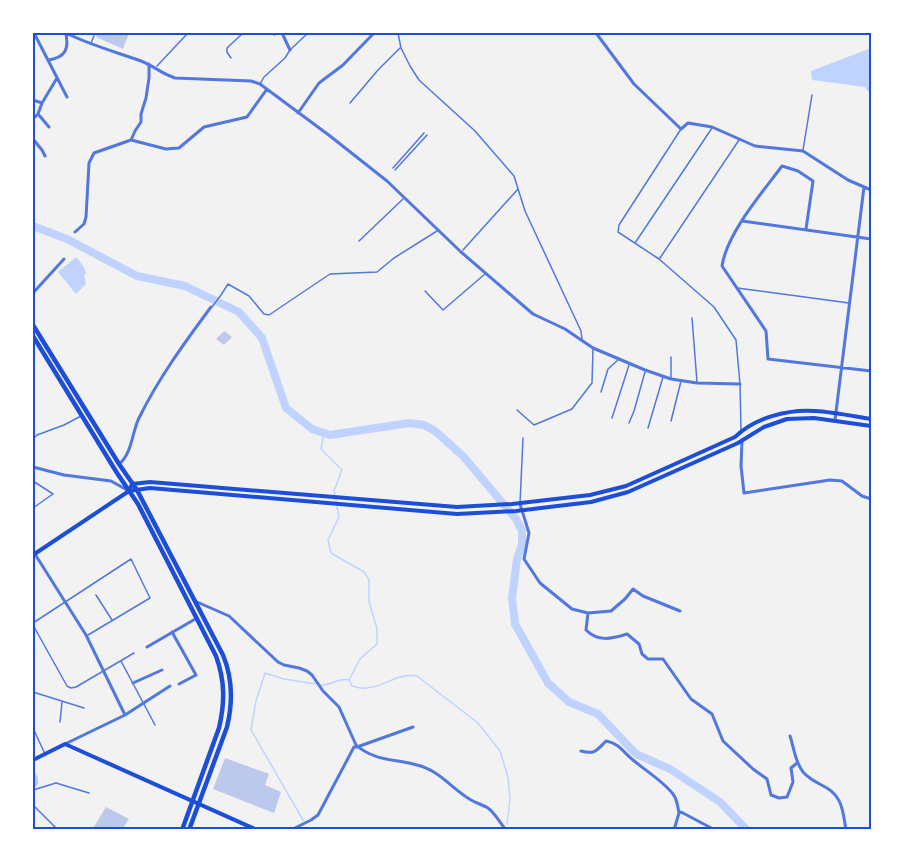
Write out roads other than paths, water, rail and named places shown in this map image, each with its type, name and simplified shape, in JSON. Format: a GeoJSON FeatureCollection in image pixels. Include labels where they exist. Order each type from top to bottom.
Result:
{"type":"FeatureCollection","features":[{"type":"Feature","properties":{"kind":"main road"},"geometry":{"type":"LineString","coordinates":[[33,325],[137,490],[228,666],[231,703],[227,727],[189,830]]}},
{"type":"Feature","properties":{"kind":"main road"},"geometry":{"type":"LineString","coordinates":[[33,336],[138,504],[216,656],[223,677],[224,703],[219,728],[182,830]]}},
{"type":"Feature","properties":{"kind":"main road"},"geometry":{"type":"LineString","coordinates":[[132,484],[161,482],[457,507],[520,504],[590,495],[626,486],[735,436],[761,420],[786,412],[814,411],[871,419]]}},
{"type":"Feature","properties":{"kind":"main road"},"geometry":{"type":"LineString","coordinates":[[129,490],[150,488],[457,514],[518,511],[591,502],[628,492],[727,448],[764,426],[788,419],[814,418],[871,426]]}},
{"type":"Feature","properties":{"kind":"main road"},"geometry":{"type":"LineString","coordinates":[[33,553],[129,490],[132,484]]}},
{"type":"Feature","properties":{"kind":"main road"},"geometry":{"type":"LineString","coordinates":[[374,500],[374,507]]}},
{"type":"Feature","properties":{"kind":"main road"},"geometry":{"type":"LineString","coordinates":[[33,760],[65,744],[257,830]]}},
{"type":"Feature","properties":{"kind":"street"},"geometry":{"type":"LineString","coordinates":[[34,33],[67,97]]}},
{"type":"Feature","properties":{"kind":"street"},"geometry":{"type":"LineString","coordinates":[[49,60],[57,59],[67,49],[66,33],[149,64],[175,78],[251,81],[260,84],[387,181],[460,252],[533,314],[565,329],[593,348],[670,379],[697,383],[741,384]]}},
{"type":"Feature","properties":{"kind":"street"},"geometry":{"type":"LineString","coordinates":[[282,33],[290,50]]}},
{"type":"Feature","properties":{"kind":"street"},"geometry":{"type":"LineString","coordinates":[[298,113],[319,83],[343,65],[374,33]]}},
{"type":"Feature","properties":{"kind":"street"},"geometry":{"type":"LineString","coordinates":[[596,33],[633,84],[681,129],[688,123],[712,127],[755,146],[802,151],[848,180],[871,190]]}},
{"type":"Feature","properties":{"kind":"street"},"geometry":{"type":"LineString","coordinates":[[131,140],[141,122],[149,78],[149,64]]}},
{"type":"Feature","properties":{"kind":"street"},"geometry":{"type":"LineString","coordinates":[[33,119],[57,78]]}},
{"type":"Feature","properties":{"kind":"street"},"geometry":{"type":"LineString","coordinates":[[75,232],[84,224],[86,217],[89,163],[94,153],[131,140],[166,149],[179,148],[204,128],[247,117],[267,89]]}},
{"type":"Feature","properties":{"kind":"street"},"geometry":{"type":"LineString","coordinates":[[33,100],[42,103]]}},
{"type":"Feature","properties":{"kind":"street"},"geometry":{"type":"LineString","coordinates":[[38,114],[49,127]]}},
{"type":"Feature","properties":{"kind":"street"},"geometry":{"type":"LineString","coordinates":[[33,139],[45,156]]}},
{"type":"Feature","properties":{"kind":"street"},"geometry":{"type":"LineString","coordinates":[[806,229],[813,181],[798,171],[782,166],[742,221],[724,254],[722,266],[766,331],[768,359],[871,371]]}},
{"type":"Feature","properties":{"kind":"street"},"geometry":{"type":"LineString","coordinates":[[835,421],[864,187]]}},
{"type":"Feature","properties":{"kind":"street"},"geometry":{"type":"LineString","coordinates":[[742,221],[871,239]]}},
{"type":"Feature","properties":{"kind":"street"},"geometry":{"type":"LineString","coordinates":[[33,293],[64,259]]}},
{"type":"Feature","properties":{"kind":"street"},"geometry":{"type":"LineString","coordinates":[[119,464],[125,460],[139,418],[155,388],[211,307]]}},
{"type":"Feature","properties":{"kind":"street"},"geometry":{"type":"LineString","coordinates":[[742,440],[741,466],[744,493],[830,480],[842,481],[862,496],[871,499]]}},
{"type":"Feature","properties":{"kind":"street"},"geometry":{"type":"LineString","coordinates":[[33,467],[64,475],[111,481],[129,490]]}},
{"type":"Feature","properties":{"kind":"street"},"geometry":{"type":"LineString","coordinates":[[520,504],[518,511],[529,532],[524,558],[540,583],[563,603],[572,609],[588,613],[611,611],[626,599],[633,589],[643,597],[680,611]]}},
{"type":"Feature","properties":{"kind":"street"},"geometry":{"type":"LineString","coordinates":[[33,553],[86,635],[124,715]]}},
{"type":"Feature","properties":{"kind":"street"},"geometry":{"type":"LineString","coordinates":[[195,602],[229,616],[278,662],[307,671],[312,675],[316,683],[339,707],[357,747],[380,759],[428,768],[471,801],[489,809],[506,830]]}},
{"type":"Feature","properties":{"kind":"street"},"geometry":{"type":"LineString","coordinates":[[588,613],[586,630],[592,637],[600,639],[627,634],[639,644],[642,654],[648,659],[663,659],[691,699],[712,714],[723,741],[753,769],[768,779],[771,795],[779,798],[787,797],[793,782],[791,768],[798,763]]}},
{"type":"Feature","properties":{"kind":"street"},"geometry":{"type":"LineString","coordinates":[[147,646],[197,618]]}},
{"type":"Feature","properties":{"kind":"street"},"geometry":{"type":"LineString","coordinates":[[172,632],[196,675],[179,684]]}},
{"type":"Feature","properties":{"kind":"street"},"geometry":{"type":"LineString","coordinates":[[133,684],[162,670]]}},
{"type":"Feature","properties":{"kind":"street"},"geometry":{"type":"LineString","coordinates":[[65,744],[124,715],[170,686]]}},
{"type":"Feature","properties":{"kind":"street"},"geometry":{"type":"LineString","coordinates":[[291,830],[318,814],[354,747],[413,727]]}},
{"type":"Feature","properties":{"kind":"street"},"geometry":{"type":"LineString","coordinates":[[790,736],[798,763],[808,777],[838,798],[843,808],[847,829]]}},
{"type":"Feature","properties":{"kind":"street"},"geometry":{"type":"LineString","coordinates":[[581,751],[596,752],[606,741],[611,742],[648,770],[674,795],[679,813],[674,830]]}},
{"type":"Feature","properties":{"kind":"street"},"geometry":{"type":"LineString","coordinates":[[679,813],[715,830]]}},
{"type":"Feature","properties":{"kind":"lane"},"geometry":{"type":"LineString","coordinates":[[91,44],[95,33]]}},
{"type":"Feature","properties":{"kind":"lane"},"geometry":{"type":"LineString","coordinates":[[156,67],[188,33]]}},
{"type":"Feature","properties":{"kind":"lane"},"geometry":{"type":"LineString","coordinates":[[231,58],[227,48],[243,33]]}},
{"type":"Feature","properties":{"kind":"lane"},"geometry":{"type":"LineString","coordinates":[[260,84],[264,77],[308,33]]}},
{"type":"Feature","properties":{"kind":"lane"},"geometry":{"type":"LineString","coordinates":[[398,33],[401,48],[419,80],[484,141],[514,177],[525,211],[581,331],[582,339]]}},
{"type":"Feature","properties":{"kind":"lane"},"geometry":{"type":"LineString","coordinates":[[350,103],[378,70],[401,48]]}},
{"type":"Feature","properties":{"kind":"lane"},"geometry":{"type":"LineString","coordinates":[[802,151],[812,95]]}},
{"type":"Feature","properties":{"kind":"lane"},"geometry":{"type":"LineString","coordinates":[[635,243],[712,127]]}},
{"type":"Feature","properties":{"kind":"lane"},"geometry":{"type":"LineString","coordinates":[[681,129],[619,225],[618,232],[659,259],[714,307],[736,340],[741,384],[742,440]]}},
{"type":"Feature","properties":{"kind":"lane"},"geometry":{"type":"LineString","coordinates":[[394,169],[425,134]]}},
{"type":"Feature","properties":{"kind":"lane"},"geometry":{"type":"LineString","coordinates":[[659,259],[739,139]]}},
{"type":"Feature","properties":{"kind":"lane"},"geometry":{"type":"LineString","coordinates":[[460,252],[518,189]]}},
{"type":"Feature","properties":{"kind":"lane"},"geometry":{"type":"LineString","coordinates":[[359,241],[404,199]]}},
{"type":"Feature","properties":{"kind":"lane"},"geometry":{"type":"LineString","coordinates":[[211,307],[228,284],[249,296],[264,314],[268,315],[330,273],[377,272],[394,258],[437,231]]}},
{"type":"Feature","properties":{"kind":"lane"},"geometry":{"type":"LineString","coordinates":[[425,291],[443,310],[485,274]]}},
{"type":"Feature","properties":{"kind":"lane"},"geometry":{"type":"LineString","coordinates":[[736,288],[849,303]]}},
{"type":"Feature","properties":{"kind":"lane"},"geometry":{"type":"LineString","coordinates":[[692,318],[697,383]]}},
{"type":"Feature","properties":{"kind":"lane"},"geometry":{"type":"LineString","coordinates":[[517,410],[534,425],[572,409],[592,383],[593,348]]}},
{"type":"Feature","properties":{"kind":"lane"},"geometry":{"type":"LineString","coordinates":[[670,379],[671,357]]}},
{"type":"Feature","properties":{"kind":"lane"},"geometry":{"type":"LineString","coordinates":[[601,392],[608,369],[619,359]]}},
{"type":"Feature","properties":{"kind":"lane"},"geometry":{"type":"LineString","coordinates":[[612,418],[629,363]]}},
{"type":"Feature","properties":{"kind":"lane"},"geometry":{"type":"LineString","coordinates":[[629,423],[645,370]]}},
{"type":"Feature","properties":{"kind":"lane"},"geometry":{"type":"LineString","coordinates":[[648,428],[663,376]]}},
{"type":"Feature","properties":{"kind":"lane"},"geometry":{"type":"LineString","coordinates":[[671,421],[682,380]]}},
{"type":"Feature","properties":{"kind":"lane"},"geometry":{"type":"LineString","coordinates":[[33,439],[82,416]]}},
{"type":"Feature","properties":{"kind":"lane"},"geometry":{"type":"LineString","coordinates":[[520,504],[523,438]]}},
{"type":"Feature","properties":{"kind":"lane"},"geometry":{"type":"LineString","coordinates":[[33,482],[53,494],[33,508]]}},
{"type":"Feature","properties":{"kind":"lane"},"geometry":{"type":"LineString","coordinates":[[86,635],[150,598],[131,559],[33,624],[67,686],[71,688],[134,652]]}},
{"type":"Feature","properties":{"kind":"lane"},"geometry":{"type":"LineString","coordinates":[[96,595],[112,621]]}},
{"type":"Feature","properties":{"kind":"lane"},"geometry":{"type":"LineString","coordinates":[[121,660],[155,725]]}},
{"type":"Feature","properties":{"kind":"lane"},"geometry":{"type":"LineString","coordinates":[[33,692],[84,708]]}},
{"type":"Feature","properties":{"kind":"lane"},"geometry":{"type":"LineString","coordinates":[[60,722],[62,701]]}},
{"type":"Feature","properties":{"kind":"lane"},"geometry":{"type":"LineString","coordinates":[[33,728],[45,754]]}},
{"type":"Feature","properties":{"kind":"lane"},"geometry":{"type":"LineString","coordinates":[[33,790],[56,783],[89,793]]}},
{"type":"Feature","properties":{"kind":"lane"},"geometry":{"type":"LineString","coordinates":[[33,805],[56,828]]}},
{"type":"Feature","properties":{"kind":"water"},"geometry":{"type":"Polygon","coordinates":[[[871,48],[871,96],[865,87],[812,80],[811,71],[871,48]]]}},
{"type":"Feature","properties":{"kind":"water"},"geometry":{"type":"Polygon","coordinates":[[[76,257],[84,267],[86,284],[76,294],[58,272],[76,257]]]}},
{"type":"Feature","properties":{"kind":"waterway"},"geometry":{"type":"LineString","coordinates":[[33,226],[67,239],[137,276],[185,286],[239,312],[262,338],[286,408],[312,429],[330,435],[409,423],[424,425],[435,431],[463,456],[516,519],[522,531],[522,544],[517,559],[512,598],[515,624],[548,683],[569,702],[598,714],[636,754],[670,769],[720,802],[747,830]]}},
{"type":"Feature","properties":{"kind":"waterway"},"geometry":{"type":"LineString","coordinates":[[324,433],[321,449],[342,470],[335,494]]}},
{"type":"Feature","properties":{"kind":"waterway"},"geometry":{"type":"LineString","coordinates":[[321,685],[349,680],[360,659],[377,644],[377,629],[369,601],[369,580],[364,572],[331,553],[328,540],[339,517],[337,507]]}},
{"type":"Feature","properties":{"kind":"waterway"},"geometry":{"type":"LineString","coordinates":[[303,820],[251,730],[256,701],[265,673],[284,679],[316,684]]}},
{"type":"Feature","properties":{"kind":"waterway"},"geometry":{"type":"LineString","coordinates":[[349,680],[352,686],[364,688],[403,676],[417,676],[478,723],[500,751],[508,777],[510,799],[507,824]]}}]}
